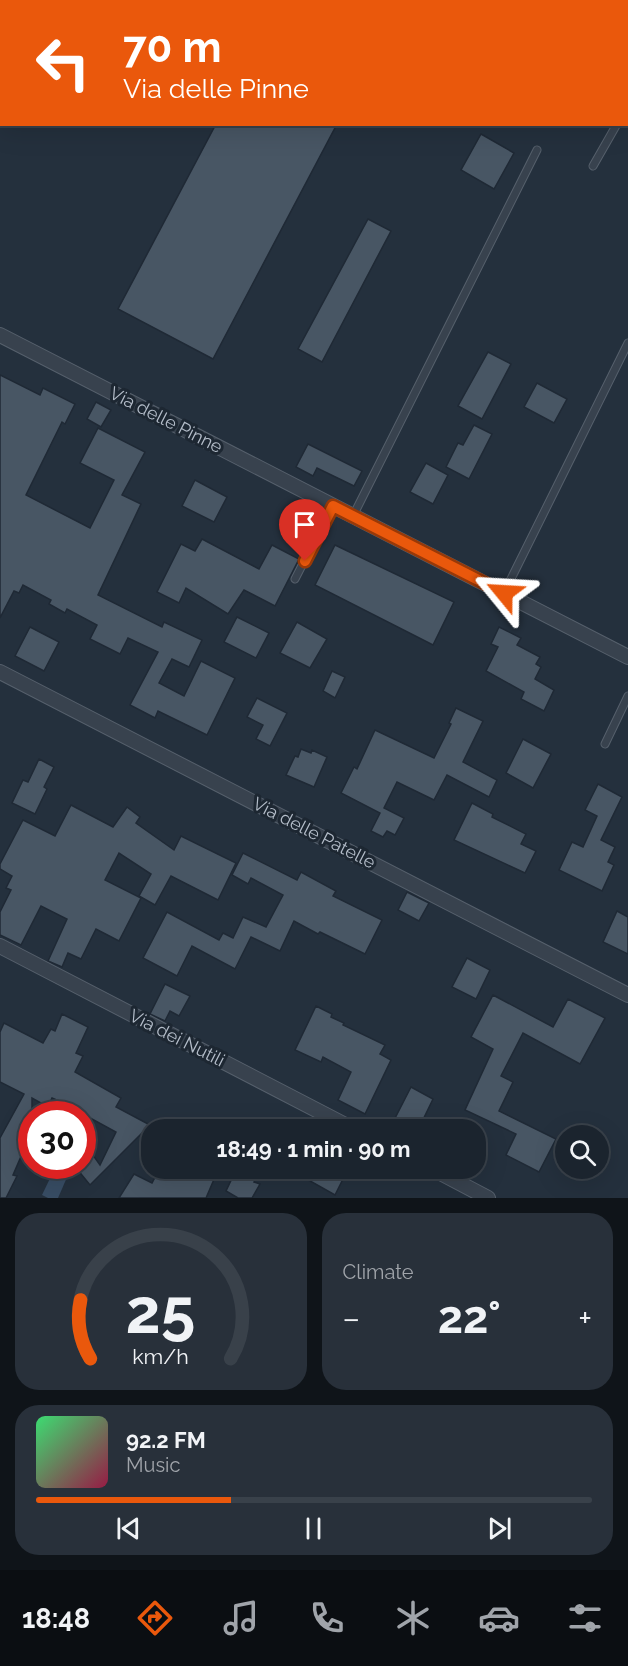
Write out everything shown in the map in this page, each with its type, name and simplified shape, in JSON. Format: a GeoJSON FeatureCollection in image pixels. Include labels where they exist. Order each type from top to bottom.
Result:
{"type":"FeatureCollection","features":[{"type":"Feature","properties":{"kind":"street","name":"Via delle Pinne"},"geometry":{"type":"LineString","coordinates":[[0,335],[628,657]]}},
{"type":"Feature","properties":{"kind":"street","name":"Via delle Patelle"},"geometry":{"type":"LineString","coordinates":[[0,672],[628,995]]}},
{"type":"Feature","properties":{"kind":"street","name":"Via dei Nutili"},"geometry":{"type":"LineString","coordinates":[[0,946],[334,1119]]}},
{"type":"Feature","properties":{"kind":"street"},"geometry":{"type":"LineString","coordinates":[[452,1179],[488,1198]]}},
{"type":"Feature","properties":{"kind":"lane"},"geometry":{"type":"LineString","coordinates":[[593,166],[616,126]]}},
{"type":"Feature","properties":{"kind":"lane"},"geometry":{"type":"LineString","coordinates":[[353,516],[537,150]]}},
{"type":"Feature","properties":{"kind":"lane"},"geometry":{"type":"LineString","coordinates":[[504,593],[628,343]]}},
{"type":"Feature","properties":{"kind":"lane"},"geometry":{"type":"LineString","coordinates":[[296,579],[333,506]]}},
{"type":"Feature","properties":{"kind":"lane"},"geometry":{"type":"LineString","coordinates":[[605,744],[628,696]]}},
{"type":"Feature","properties":{"kind":"water"},"geometry":{"type":"Polygon","coordinates":[[[50,1179],[66,1179],[58,1198],[48,1198],[42,1195],[50,1179]]]}},
{"type":"Feature","properties":{"kind":"building"},"geometry":{"type":"Polygon","coordinates":[[[215,126],[336,126],[213,359],[118,309],[215,126]]]}},
{"type":"Feature","properties":{"kind":"building"},"geometry":{"type":"Polygon","coordinates":[[[481,134],[514,153],[494,189],[461,170],[481,134]]]}},
{"type":"Feature","properties":{"kind":"building"},"geometry":{"type":"Polygon","coordinates":[[[368,219],[391,231],[322,362],[298,349],[368,219]]]}},
{"type":"Feature","properties":{"kind":"building"},"geometry":{"type":"Polygon","coordinates":[[[488,352],[511,364],[482,419],[458,406],[488,352]]]}},
{"type":"Feature","properties":{"kind":"building"},"geometry":{"type":"Polygon","coordinates":[[[0,375],[40,395],[43,388],[75,404],[65,424],[62,422],[26,495],[90,528],[114,480],[80,463],[98,428],[145,452],[122,495],[141,504],[98,595],[162,627],[164,622],[202,640],[189,667],[172,659],[159,683],[184,696],[201,661],[235,678],[207,735],[158,711],[155,718],[130,705],[158,652],[128,638],[120,654],[90,639],[97,625],[67,609],[65,613],[49,604],[51,600],[23,585],[19,593],[14,591],[0,618],[0,375]]]}},
{"type":"Feature","properties":{"kind":"building"},"geometry":{"type":"Polygon","coordinates":[[[537,383],[567,399],[554,423],[524,407],[537,383]]]}},
{"type":"Feature","properties":{"kind":"building"},"geometry":{"type":"Polygon","coordinates":[[[96,402],[111,410],[101,427],[87,419],[96,402]]]}},
{"type":"Feature","properties":{"kind":"building"},"geometry":{"type":"Polygon","coordinates":[[[474,425],[492,434],[469,479],[446,467],[458,443],[463,445],[474,425]]]}},
{"type":"Feature","properties":{"kind":"building"},"geometry":{"type":"Polygon","coordinates":[[[308,444],[362,471],[354,486],[317,468],[313,476],[296,467],[308,444]]]}},
{"type":"Feature","properties":{"kind":"building"},"geometry":{"type":"Polygon","coordinates":[[[426,463],[448,475],[433,504],[410,492],[426,463]]]}},
{"type":"Feature","properties":{"kind":"building"},"geometry":{"type":"Polygon","coordinates":[[[195,480],[227,497],[214,522],[182,506],[195,480]]]}},
{"type":"Feature","properties":{"kind":"building"},"geometry":{"type":"Polygon","coordinates":[[[202,539],[259,569],[272,545],[299,559],[275,606],[244,590],[228,614],[186,588],[179,603],[157,592],[181,544],[195,551],[202,539]]]}},
{"type":"Feature","properties":{"kind":"building"},"geometry":{"type":"Polygon","coordinates":[[[335,545],[454,602],[433,645],[315,585],[335,545]]]}},
{"type":"Feature","properties":{"kind":"building"},"geometry":{"type":"Polygon","coordinates":[[[237,617],[269,633],[256,658],[224,642],[237,617]]]}},
{"type":"Feature","properties":{"kind":"building"},"geometry":{"type":"Polygon","coordinates":[[[297,622],[327,639],[310,668],[280,653],[297,622]]]}},
{"type":"Feature","properties":{"kind":"building"},"geometry":{"type":"Polygon","coordinates":[[[30,627],[59,642],[44,671],[15,656],[30,627]]]}},
{"type":"Feature","properties":{"kind":"building"},"geometry":{"type":"Polygon","coordinates":[[[499,627],[521,638],[517,645],[540,657],[536,664],[541,667],[535,679],[554,690],[544,711],[521,699],[524,692],[486,671],[498,647],[491,644],[499,627]]]}},
{"type":"Feature","properties":{"kind":"building"},"geometry":{"type":"Polygon","coordinates":[[[332,671],[345,677],[335,698],[323,691],[332,671]]]}},
{"type":"Feature","properties":{"kind":"building"},"geometry":{"type":"Polygon","coordinates":[[[257,698],[287,713],[270,746],[256,739],[263,725],[247,717],[257,698]]]}},
{"type":"Feature","properties":{"kind":"building"},"geometry":{"type":"Polygon","coordinates":[[[456,708],[483,721],[463,762],[497,780],[489,797],[447,775],[434,800],[397,782],[384,808],[404,818],[395,835],[387,831],[383,837],[371,831],[380,813],[341,793],[354,767],[357,769],[375,730],[434,758],[451,724],[449,723],[456,708]]]}},
{"type":"Feature","properties":{"kind":"building"},"geometry":{"type":"Polygon","coordinates":[[[523,739],[551,754],[533,788],[506,773],[523,739]]]}},
{"type":"Feature","properties":{"kind":"building"},"geometry":{"type":"Polygon","coordinates":[[[301,749],[311,753],[312,750],[327,757],[314,787],[286,775],[301,749]]]}},
{"type":"Feature","properties":{"kind":"building"},"geometry":{"type":"Polygon","coordinates":[[[39,759],[54,767],[35,814],[12,803],[23,780],[28,782],[39,759]]]}},
{"type":"Feature","properties":{"kind":"building"},"geometry":{"type":"Polygon","coordinates":[[[598,784],[622,797],[601,840],[615,847],[608,862],[614,865],[602,891],[559,870],[572,842],[583,847],[597,816],[585,810],[598,784]]]}},
{"type":"Feature","properties":{"kind":"building"},"geometry":{"type":"Polygon","coordinates":[[[472,803],[493,814],[492,817],[526,834],[521,844],[536,851],[525,873],[454,840],[472,803]]]}},
{"type":"Feature","properties":{"kind":"building"},"geometry":{"type":"Polygon","coordinates":[[[71,805],[113,827],[127,807],[140,817],[136,823],[174,850],[181,836],[236,863],[218,900],[171,876],[155,905],[139,896],[151,874],[119,853],[105,880],[141,898],[119,941],[96,929],[81,959],[68,953],[62,967],[48,961],[67,919],[41,906],[21,945],[0,935],[0,912],[11,890],[6,888],[12,876],[0,869],[0,864],[23,820],[55,836],[71,805]]]}},
{"type":"Feature","properties":{"kind":"building"},"geometry":{"type":"Polygon","coordinates":[[[243,853],[297,880],[301,872],[336,891],[333,896],[382,920],[365,954],[294,921],[280,951],[251,937],[235,969],[192,946],[177,976],[143,958],[167,912],[219,940],[223,933],[233,938],[243,917],[266,927],[283,895],[251,878],[248,884],[232,875],[243,853]]]}},
{"type":"Feature","properties":{"kind":"building"},"geometry":{"type":"Polygon","coordinates":[[[407,892],[429,903],[419,921],[398,910],[407,892]]]}},
{"type":"Feature","properties":{"kind":"building"},"geometry":{"type":"Polygon","coordinates":[[[617,911],[628,917],[628,954],[603,942],[617,911]]]}},
{"type":"Feature","properties":{"kind":"building"},"geometry":{"type":"Polygon","coordinates":[[[467,958],[490,970],[476,999],[452,987],[467,958]]]}},
{"type":"Feature","properties":{"kind":"building"},"geometry":{"type":"Polygon","coordinates":[[[165,984],[190,996],[179,1016],[170,1011],[165,1021],[150,1014],[165,984]]]}},
{"type":"Feature","properties":{"kind":"building"},"geometry":{"type":"Polygon","coordinates":[[[493,995],[553,1027],[568,999],[605,1018],[580,1064],[523,1033],[501,1076],[513,1082],[499,1111],[555,1139],[539,1172],[506,1155],[516,1134],[465,1110],[493,1049],[471,1037],[493,995]]]}},
{"type":"Feature","properties":{"kind":"building"},"geometry":{"type":"Polygon","coordinates":[[[316,1006],[332,1014],[331,1017],[344,1023],[343,1025],[385,1045],[380,1054],[391,1060],[365,1114],[338,1100],[351,1072],[323,1057],[321,1062],[295,1050],[316,1006]]]}},
{"type":"Feature","properties":{"kind":"building"},"geometry":{"type":"Polygon","coordinates":[[[62,1014],[88,1027],[76,1053],[83,1056],[75,1072],[121,1098],[116,1107],[141,1120],[141,1134],[96,1179],[96,1159],[100,1165],[116,1132],[96,1121],[96,1101],[59,1101],[52,1098],[51,1101],[37,1101],[32,1098],[32,1101],[20,1101],[24,1094],[0,1082],[0,1032],[4,1023],[43,1043],[51,1029],[55,1031],[62,1014]]]}},
{"type":"Feature","properties":{"kind":"building"},"geometry":{"type":"Polygon","coordinates":[[[411,1087],[433,1099],[423,1119],[395,1119],[411,1087]]]}},
{"type":"Feature","properties":{"kind":"building"},"geometry":{"type":"Polygon","coordinates":[[[18,1105],[18,1163],[13,1175],[17,1176],[6,1198],[0,1198],[0,1138],[18,1105]]]}},
{"type":"Feature","properties":{"kind":"building"},"geometry":{"type":"Polygon","coordinates":[[[134,1174],[152,1183],[154,1179],[214,1179],[206,1198],[119,1198],[134,1174]]]}},
{"type":"Feature","properties":{"kind":"building"},"geometry":{"type":"Polygon","coordinates":[[[85,1179],[96,1179],[90,1185],[85,1179]]]}},
{"type":"Feature","properties":{"kind":"building"},"geometry":{"type":"Polygon","coordinates":[[[232,1179],[255,1179],[254,1182],[260,1184],[252,1198],[238,1198],[226,1191],[232,1179]]]}},
{"type":"Feature","properties":{"kind":"building"},"geometry":{"type":"Polygon","coordinates":[[[307,1179],[343,1179],[335,1195],[307,1179]]]}},
{"type":"Feature","properties":{"kind":"route"},"geometry":{"type":"LineString","coordinates":[[305,561],[333,506],[504,593]]}}]}
